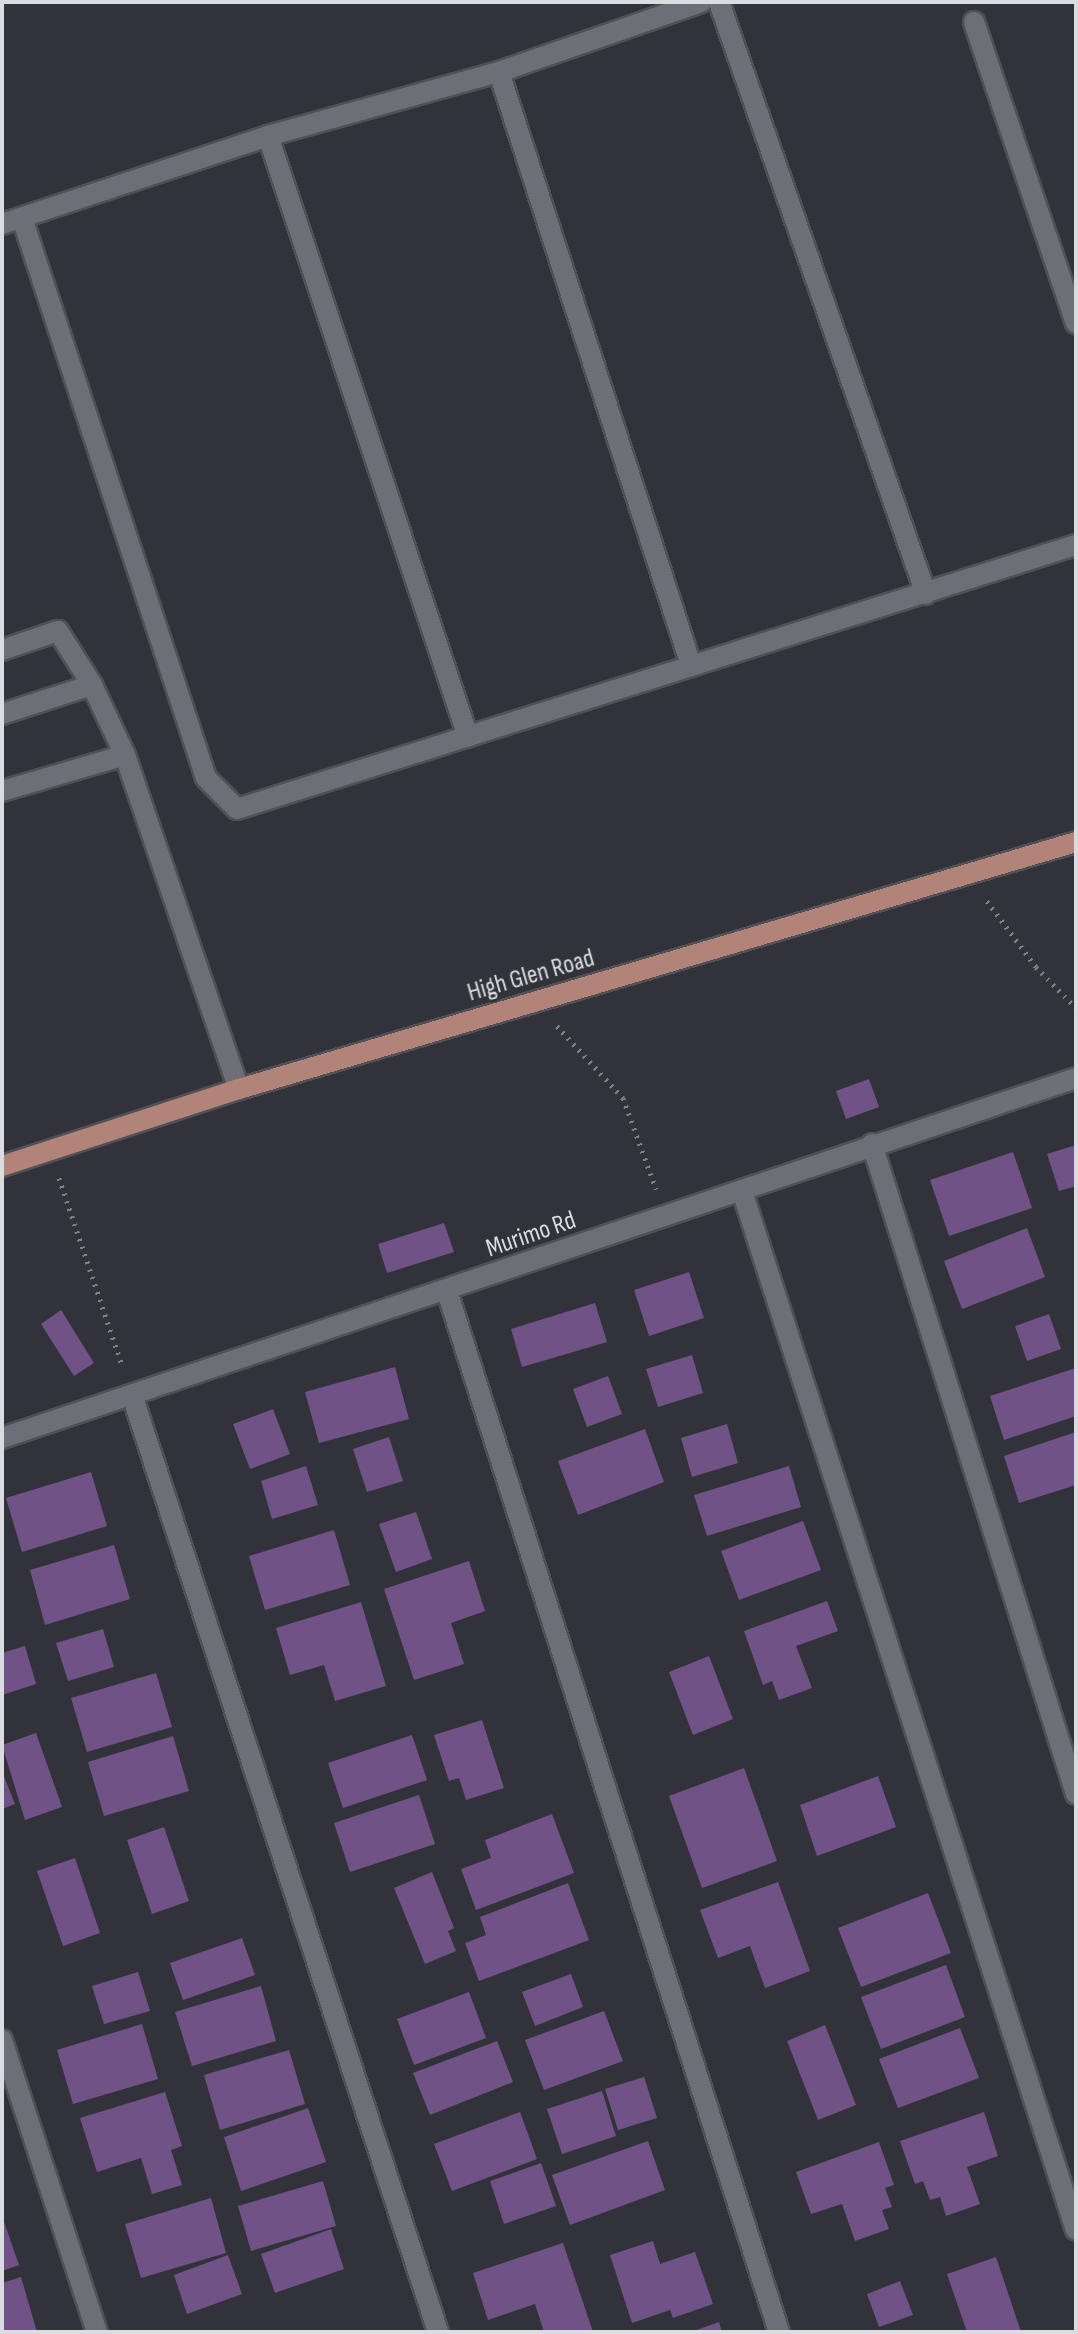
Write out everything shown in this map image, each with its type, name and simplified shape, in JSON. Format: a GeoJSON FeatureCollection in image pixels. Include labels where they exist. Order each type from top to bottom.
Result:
{"type":"FeatureCollection","features":[{"type":"Feature","properties":{"kind":"main road","name":"High Glen Road"},"geometry":{"type":"LineString","coordinates":[[2,1166],[239,1089],[1076,842]]}},
{"type":"Feature","properties":{"kind":"street"},"geometry":{"type":"LineString","coordinates":[[701,2],[499,72],[268,136],[12,221],[206,778],[237,809],[1076,545]]}},
{"type":"Feature","properties":{"kind":"street"},"geometry":{"type":"LineString","coordinates":[[719,2],[926,594]]}},
{"type":"Feature","properties":{"kind":"street"},"geometry":{"type":"LineString","coordinates":[[974,22],[1076,323]]}},
{"type":"Feature","properties":{"kind":"street"},"geometry":{"type":"LineString","coordinates":[[499,72],[691,665]]}},
{"type":"Feature","properties":{"kind":"street"},"geometry":{"type":"LineString","coordinates":[[268,136],[468,737]]}},
{"type":"Feature","properties":{"kind":"street"},"geometry":{"type":"LineString","coordinates":[[2,650],[58,631],[92,685],[125,755],[239,1089]]}},
{"type":"Feature","properties":{"kind":"street"},"geometry":{"type":"LineString","coordinates":[[2,714],[92,685]]}},
{"type":"Feature","properties":{"kind":"street"},"geometry":{"type":"LineString","coordinates":[[2,791],[125,755]]}},
{"type":"Feature","properties":{"kind":"street","name":"Murimo Rd"},"geometry":{"type":"LineString","coordinates":[[2,1438],[1076,1078]]}},
{"type":"Feature","properties":{"kind":"street"},"geometry":{"type":"LineString","coordinates":[[872,1144],[1076,1794]]}},
{"type":"Feature","properties":{"kind":"street"},"geometry":{"type":"LineString","coordinates":[[742,1191],[1076,2230]]}},
{"type":"Feature","properties":{"kind":"street"},"geometry":{"type":"LineString","coordinates":[[447,1291],[779,2332]]}},
{"type":"Feature","properties":{"kind":"street"},"geometry":{"type":"LineString","coordinates":[[132,1395],[438,2332]]}},
{"type":"Feature","properties":{"kind":"street"},"geometry":{"type":"LineString","coordinates":[[2,2040],[97,2332]]}},
{"type":"Feature","properties":{"kind":"path"},"geometry":{"type":"LineString","coordinates":[[968,874],[1036,967],[1076,1008]]}},
{"type":"Feature","properties":{"kind":"path"},"geometry":{"type":"LineString","coordinates":[[535,1002],[623,1098],[666,1217]]}},
{"type":"Feature","properties":{"kind":"path"},"geometry":{"type":"LineString","coordinates":[[49,1150],[132,1395]]}},
{"type":"Feature","properties":{"kind":"building"},"geometry":{"type":"Polygon","coordinates":[[[869,1079],[879,1107],[846,1119],[836,1091],[869,1079]]]}},
{"type":"Feature","properties":{"kind":"building"},"geometry":{"type":"Polygon","coordinates":[[[1076,1145],[1076,1186],[1059,1191],[1047,1154],[1076,1145]]]}},
{"type":"Feature","properties":{"kind":"building"},"geometry":{"type":"Polygon","coordinates":[[[1013,1152],[1032,1208],[949,1236],[930,1180],[1013,1152]]]}},
{"type":"Feature","properties":{"kind":"building"},"geometry":{"type":"Polygon","coordinates":[[[444,1223],[454,1252],[387,1273],[378,1244],[444,1223]]]}},
{"type":"Feature","properties":{"kind":"building"},"geometry":{"type":"Polygon","coordinates":[[[1027,1228],[1045,1277],[962,1309],[944,1261],[1027,1228]]]}},
{"type":"Feature","properties":{"kind":"building"},"geometry":{"type":"Polygon","coordinates":[[[689,1272],[704,1318],[649,1336],[634,1290],[689,1272]]]}},
{"type":"Feature","properties":{"kind":"building"},"geometry":{"type":"Polygon","coordinates":[[[595,1303],[607,1342],[522,1367],[511,1329],[595,1303]]]}},
{"type":"Feature","properties":{"kind":"building"},"geometry":{"type":"Polygon","coordinates":[[[61,1310],[94,1363],[74,1376],[41,1324],[61,1310]]]}},
{"type":"Feature","properties":{"kind":"building"},"geometry":{"type":"Polygon","coordinates":[[[1049,1314],[1061,1349],[1027,1361],[1015,1326],[1049,1314]]]}},
{"type":"Feature","properties":{"kind":"building"},"geometry":{"type":"Polygon","coordinates":[[[692,1355],[703,1393],[658,1407],[646,1369],[692,1355]]]}},
{"type":"Feature","properties":{"kind":"building"},"geometry":{"type":"Polygon","coordinates":[[[395,1367],[409,1419],[319,1443],[305,1392],[395,1367]]]}},
{"type":"Feature","properties":{"kind":"building"},"geometry":{"type":"Polygon","coordinates":[[[1076,1368],[1076,1416],[1004,1440],[990,1396],[1076,1368]]]}},
{"type":"Feature","properties":{"kind":"building"},"geometry":{"type":"Polygon","coordinates":[[[608,1376],[622,1414],[587,1427],[573,1389],[608,1376]]]}},
{"type":"Feature","properties":{"kind":"building"},"geometry":{"type":"Polygon","coordinates":[[[273,1409],[290,1454],[250,1469],[233,1424],[273,1409]]]}},
{"type":"Feature","properties":{"kind":"building"},"geometry":{"type":"Polygon","coordinates":[[[727,1424],[738,1463],[692,1477],[681,1438],[727,1424]]]}},
{"type":"Feature","properties":{"kind":"building"},"geometry":{"type":"Polygon","coordinates":[[[645,1429],[664,1482],[578,1515],[558,1461],[645,1429]]]}},
{"type":"Feature","properties":{"kind":"building"},"geometry":{"type":"Polygon","coordinates":[[[1076,1432],[1076,1485],[1019,1503],[1004,1456],[1076,1432]]]}},
{"type":"Feature","properties":{"kind":"building"},"geometry":{"type":"Polygon","coordinates":[[[389,1437],[403,1481],[367,1492],[353,1449],[389,1437]]]}},
{"type":"Feature","properties":{"kind":"building"},"geometry":{"type":"Polygon","coordinates":[[[306,1466],[318,1505],[272,1519],[261,1481],[306,1466]]]}},
{"type":"Feature","properties":{"kind":"building"},"geometry":{"type":"Polygon","coordinates":[[[789,1466],[801,1507],[707,1536],[694,1495],[789,1466]]]}},
{"type":"Feature","properties":{"kind":"building"},"geometry":{"type":"Polygon","coordinates":[[[91,1472],[107,1526],[22,1552],[6,1498],[91,1472]]]}},
{"type":"Feature","properties":{"kind":"building"},"geometry":{"type":"Polygon","coordinates":[[[416,1512],[432,1559],[396,1572],[379,1524],[416,1512]]]}},
{"type":"Feature","properties":{"kind":"building"},"geometry":{"type":"Polygon","coordinates":[[[803,1521],[821,1570],[739,1600],[721,1551],[803,1521]]]}},
{"type":"Feature","properties":{"kind":"building"},"geometry":{"type":"Polygon","coordinates":[[[334,1530],[350,1585],[265,1610],[249,1556],[334,1530]]]}},
{"type":"Feature","properties":{"kind":"building"},"geometry":{"type":"Polygon","coordinates":[[[114,1545],[130,1599],[45,1625],[30,1570],[114,1545]]]}},
{"type":"Feature","properties":{"kind":"building"},"geometry":{"type":"Polygon","coordinates":[[[469,1561],[485,1611],[451,1623],[464,1664],[414,1680],[384,1589],[469,1561]]]}},
{"type":"Feature","properties":{"kind":"building"},"geometry":{"type":"Polygon","coordinates":[[[827,1601],[838,1631],[796,1646],[812,1688],[779,1700],[772,1681],[763,1685],[744,1631],[827,1601]]]}},
{"type":"Feature","properties":{"kind":"building"},"geometry":{"type":"Polygon","coordinates":[[[361,1602],[386,1686],[335,1701],[324,1665],[290,1675],[276,1628],[361,1602]]]}},
{"type":"Feature","properties":{"kind":"building"},"geometry":{"type":"Polygon","coordinates":[[[103,1629],[114,1667],[68,1681],[56,1643],[103,1629]]]}},
{"type":"Feature","properties":{"kind":"building"},"geometry":{"type":"Polygon","coordinates":[[[25,1646],[36,1684],[2,1695],[2,1653],[25,1646]]]}},
{"type":"Feature","properties":{"kind":"building"},"geometry":{"type":"Polygon","coordinates":[[[709,1656],[733,1719],[693,1735],[669,1672],[709,1656]]]}},
{"type":"Feature","properties":{"kind":"building"},"geometry":{"type":"Polygon","coordinates":[[[156,1673],[172,1727],[87,1752],[71,1698],[156,1673]]]}},
{"type":"Feature","properties":{"kind":"building"},"geometry":{"type":"Polygon","coordinates":[[[482,1720],[504,1788],[466,1800],[459,1778],[449,1781],[434,1735],[482,1720]]]}},
{"type":"Feature","properties":{"kind":"building"},"geometry":{"type":"Polygon","coordinates":[[[36,1733],[62,1807],[25,1820],[2,1745],[36,1733]]]}},
{"type":"Feature","properties":{"kind":"building"},"geometry":{"type":"Polygon","coordinates":[[[412,1735],[427,1780],[343,1808],[328,1763],[412,1735]]]}},
{"type":"Feature","properties":{"kind":"building"},"geometry":{"type":"Polygon","coordinates":[[[173,1736],[189,1791],[104,1816],[88,1762],[173,1736]]]}},
{"type":"Feature","properties":{"kind":"building"},"geometry":{"type":"Polygon","coordinates":[[[744,1768],[777,1861],[702,1888],[669,1796],[744,1768]]]}},
{"type":"Feature","properties":{"kind":"building"},"geometry":{"type":"Polygon","coordinates":[[[2,1771],[15,1804],[2,1809],[2,1771]]]}},
{"type":"Feature","properties":{"kind":"building"},"geometry":{"type":"Polygon","coordinates":[[[878,1776],[896,1827],[817,1856],[800,1805],[878,1776]]]}},
{"type":"Feature","properties":{"kind":"building"},"geometry":{"type":"Polygon","coordinates":[[[419,1795],[435,1844],[350,1872],[334,1823],[419,1795]]]}},
{"type":"Feature","properties":{"kind":"building"},"geometry":{"type":"Polygon","coordinates":[[[552,1814],[574,1873],[476,1910],[461,1869],[491,1858],[485,1840],[552,1814]]]}},
{"type":"Feature","properties":{"kind":"building"},"geometry":{"type":"Polygon","coordinates":[[[164,1827],[189,1901],[152,1914],[127,1840],[164,1827]]]}},
{"type":"Feature","properties":{"kind":"building"},"geometry":{"type":"Polygon","coordinates":[[[75,1858],[100,1933],[63,1946],[37,1871],[75,1858]]]}},
{"type":"Feature","properties":{"kind":"building"},"geometry":{"type":"Polygon","coordinates":[[[432,1872],[454,1928],[448,1931],[456,1951],[425,1964],[394,1888],[432,1872]]]}},
{"type":"Feature","properties":{"kind":"building"},"geometry":{"type":"Polygon","coordinates":[[[778,1882],[810,1971],[765,1988],[750,1946],[718,1958],[700,1910],[778,1882]]]}},
{"type":"Feature","properties":{"kind":"building"},"geometry":{"type":"Polygon","coordinates":[[[568,1883],[589,1940],[479,1981],[465,1943],[486,1935],[480,1917],[568,1883]]]}},
{"type":"Feature","properties":{"kind":"building"},"geometry":{"type":"Polygon","coordinates":[[[928,1893],[951,1953],[861,1987],[838,1928],[928,1893]]]}},
{"type":"Feature","properties":{"kind":"building"},"geometry":{"type":"Polygon","coordinates":[[[242,1938],[255,1975],[183,2000],[170,1963],[242,1938]]]}},
{"type":"Feature","properties":{"kind":"building"},"geometry":{"type":"Polygon","coordinates":[[[946,1965],[965,2017],[881,2049],[861,1997],[946,1965]]]}},
{"type":"Feature","properties":{"kind":"building"},"geometry":{"type":"Polygon","coordinates":[[[138,1972],[150,2011],[104,2024],[92,1986],[138,1972]]]}},
{"type":"Feature","properties":{"kind":"building"},"geometry":{"type":"Polygon","coordinates":[[[571,1974],[583,2007],[535,2026],[522,1992],[571,1974]]]}},
{"type":"Feature","properties":{"kind":"building"},"geometry":{"type":"Polygon","coordinates":[[[261,1986],[276,2041],[192,2066],[175,2012],[261,1986]]]}},
{"type":"Feature","properties":{"kind":"building"},"geometry":{"type":"Polygon","coordinates":[[[469,1992],[486,2038],[414,2065],[397,2019],[469,1992]]]}},
{"type":"Feature","properties":{"kind":"building"},"geometry":{"type":"Polygon","coordinates":[[[604,2011],[623,2061],[544,2090],[525,2040],[604,2011]]]}},
{"type":"Feature","properties":{"kind":"building"},"geometry":{"type":"Polygon","coordinates":[[[142,2024],[158,2079],[73,2104],[57,2050],[142,2024]]]}},
{"type":"Feature","properties":{"kind":"building"},"geometry":{"type":"Polygon","coordinates":[[[825,2025],[856,2105],[818,2120],[787,2041],[825,2025]]]}},
{"type":"Feature","properties":{"kind":"building"},"geometry":{"type":"Polygon","coordinates":[[[960,2028],[979,2078],[898,2108],[879,2059],[960,2028]]]}},
{"type":"Feature","properties":{"kind":"building"},"geometry":{"type":"Polygon","coordinates":[[[497,2041],[513,2082],[430,2115],[413,2073],[497,2041]]]}},
{"type":"Feature","properties":{"kind":"building"},"geometry":{"type":"Polygon","coordinates":[[[289,2050],[305,2104],[220,2130],[204,2075],[289,2050]]]}},
{"type":"Feature","properties":{"kind":"building"},"geometry":{"type":"Polygon","coordinates":[[[644,2077],[657,2118],[618,2130],[605,2089],[644,2077]]]}},
{"type":"Feature","properties":{"kind":"building"},"geometry":{"type":"Polygon","coordinates":[[[602,2091],[616,2136],[562,2154],[547,2109],[602,2091]]]}},
{"type":"Feature","properties":{"kind":"building"},"geometry":{"type":"Polygon","coordinates":[[[165,2092],[182,2146],[171,2150],[182,2185],[152,2194],[141,2158],[97,2172],[80,2118],[165,2092]]]}},
{"type":"Feature","properties":{"kind":"building"},"geometry":{"type":"Polygon","coordinates":[[[308,2108],[326,2162],[241,2191],[224,2137],[308,2108]]]}},
{"type":"Feature","properties":{"kind":"building"},"geometry":{"type":"Polygon","coordinates":[[[520,2112],[537,2159],[452,2191],[434,2144],[520,2112]]]}},
{"type":"Feature","properties":{"kind":"building"},"geometry":{"type":"Polygon","coordinates":[[[984,2112],[998,2156],[967,2167],[980,2204],[946,2216],[940,2197],[930,2200],[923,2181],[915,2184],[900,2141],[984,2112]]]}},
{"type":"Feature","properties":{"kind":"building"},"geometry":{"type":"Polygon","coordinates":[[[648,2141],[665,2190],[570,2225],[552,2175],[648,2141]]]}},
{"type":"Feature","properties":{"kind":"building"},"geometry":{"type":"Polygon","coordinates":[[[879,2142],[894,2185],[885,2188],[892,2207],[882,2210],[889,2229],[855,2241],[842,2204],[811,2214],[796,2172],[879,2142]]]}},
{"type":"Feature","properties":{"kind":"building"},"geometry":{"type":"Polygon","coordinates":[[[541,2163],[556,2206],[504,2224],[490,2181],[541,2163]]]}},
{"type":"Feature","properties":{"kind":"building"},"geometry":{"type":"Polygon","coordinates":[[[323,2181],[336,2226],[251,2251],[238,2206],[323,2181]]]}},
{"type":"Feature","properties":{"kind":"building"},"geometry":{"type":"Polygon","coordinates":[[[211,2198],[226,2253],[141,2278],[125,2224],[211,2198]]]}},
{"type":"Feature","properties":{"kind":"building"},"geometry":{"type":"Polygon","coordinates":[[[2,2216],[19,2265],[2,2271],[2,2216]]]}},
{"type":"Feature","properties":{"kind":"building"},"geometry":{"type":"Polygon","coordinates":[[[331,2229],[344,2269],[275,2293],[261,2254],[331,2229]]]}},
{"type":"Feature","properties":{"kind":"building"},"geometry":{"type":"Polygon","coordinates":[[[653,2241],[660,2264],[695,2252],[713,2304],[673,2318],[670,2310],[632,2323],[610,2255],[653,2241]]]}},
{"type":"Feature","properties":{"kind":"building"},"geometry":{"type":"Polygon","coordinates":[[[563,2243],[593,2332],[544,2332],[535,2304],[488,2320],[473,2273],[563,2243]]]}},
{"type":"Feature","properties":{"kind":"building"},"geometry":{"type":"Polygon","coordinates":[[[228,2255],[242,2294],[187,2314],[174,2275],[228,2255]]]}},
{"type":"Feature","properties":{"kind":"building"},"geometry":{"type":"Polygon","coordinates":[[[996,2257],[1021,2332],[967,2332],[947,2274],[996,2257]]]}},
{"type":"Feature","properties":{"kind":"building"},"geometry":{"type":"Polygon","coordinates":[[[21,2277],[37,2332],[2,2332],[2,2283],[21,2277]]]}},
{"type":"Feature","properties":{"kind":"building"},"geometry":{"type":"Polygon","coordinates":[[[900,2281],[913,2315],[879,2327],[867,2294],[900,2281]]]}},
{"type":"Feature","properties":{"kind":"building"},"geometry":{"type":"Polygon","coordinates":[[[719,2322],[722,2332],[691,2332],[719,2322]]]}}]}
